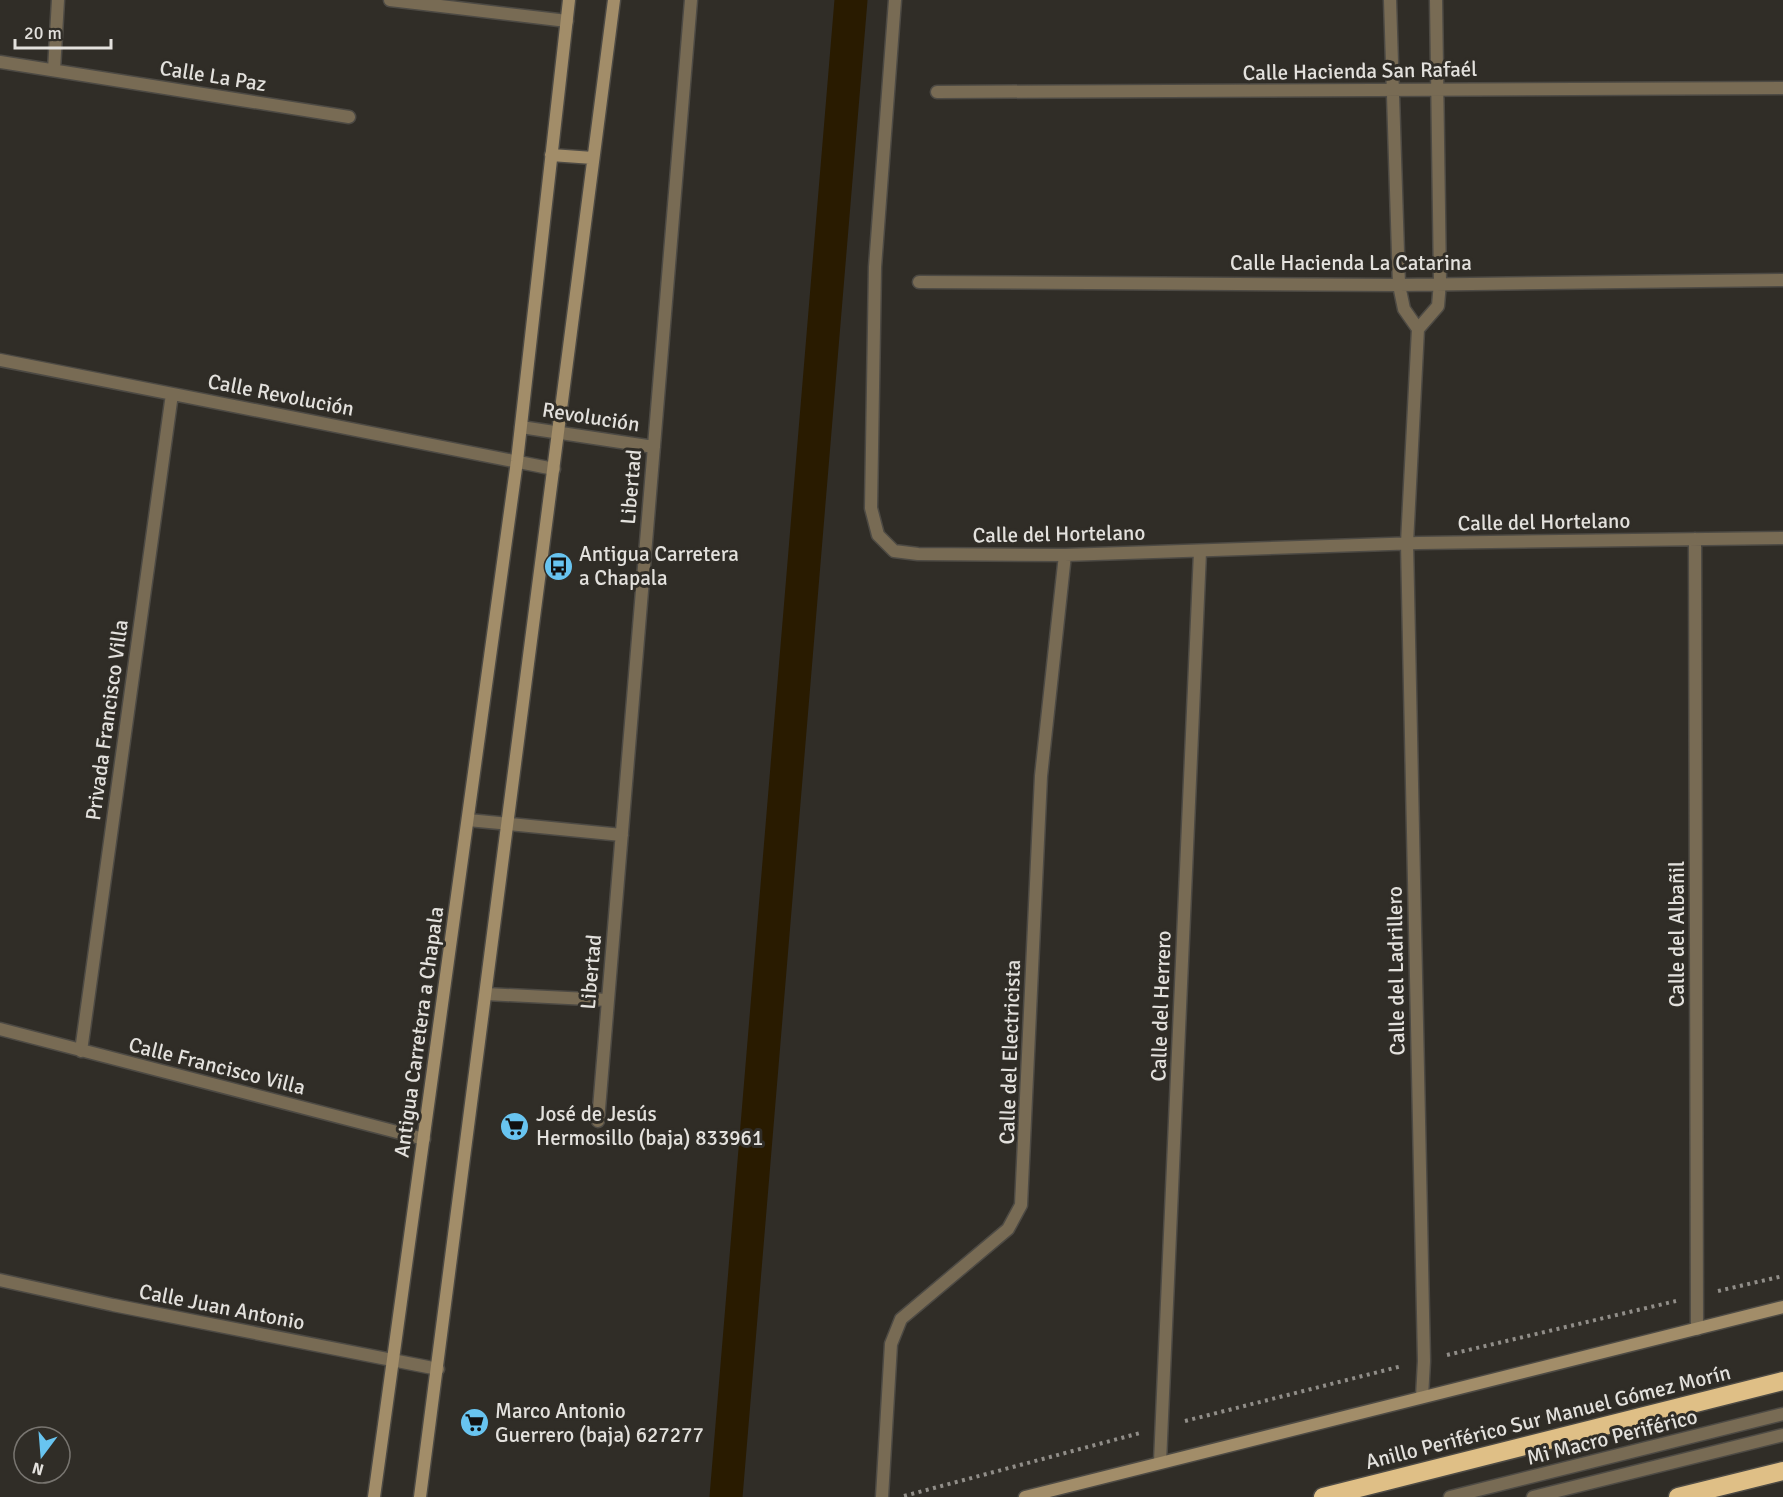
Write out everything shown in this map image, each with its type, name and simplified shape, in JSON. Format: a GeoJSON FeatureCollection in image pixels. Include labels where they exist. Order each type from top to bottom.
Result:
{"type":"FeatureCollection","features":[{"type":"Feature","properties":{"kind":"highway","name":"Anillo Periférico Sur Manuel Gómez Morín"},"geometry":{"type":"LineString","coordinates":[[1323,1497],[1783,1381]]}},
{"type":"Feature","properties":{"kind":"highway"},"geometry":{"type":"LineString","coordinates":[[1677,1497],[1783,1471]]}},
{"type":"Feature","properties":{"kind":"main road","name":"Antigua Carretera a Chapala"},"geometry":{"type":"LineString","coordinates":[[374,1497],[518,461],[569,0]]}},
{"type":"Feature","properties":{"kind":"main road"},"geometry":{"type":"LineString","coordinates":[[420,1497],[614,0]]}},
{"type":"Feature","properties":{"kind":"main road"},"geometry":{"type":"LineString","coordinates":[[551,155],[593,158]]}},
{"type":"Feature","properties":{"kind":"main road"},"geometry":{"type":"LineString","coordinates":[[1025,1497],[1783,1306]]}},
{"type":"Feature","properties":{"kind":"street"},"geometry":{"type":"LineString","coordinates":[[54,70],[58,0]]}},
{"type":"Feature","properties":{"kind":"street"},"geometry":{"type":"LineString","coordinates":[[390,0],[567,21]]}},
{"type":"Feature","properties":{"kind":"street","name":"Libertad"},"geometry":{"type":"LineString","coordinates":[[598,1121],[691,0]]}},
{"type":"Feature","properties":{"kind":"street","name":"Calle del Hortelano"},"geometry":{"type":"LineString","coordinates":[[895,0],[875,267],[872,508],[878,535],[894,551],[918,554],[1065,555],[1407,543],[1783,538]]}},
{"type":"Feature","properties":{"kind":"street"},"geometry":{"type":"LineString","coordinates":[[1390,0],[1391,91],[1399,285],[1404,309],[1418,329],[1438,306],[1440,282],[1436,0]]}},
{"type":"Feature","properties":{"kind":"street","name":"Calle La Paz"},"geometry":{"type":"LineString","coordinates":[[0,62],[349,117]]}},
{"type":"Feature","properties":{"kind":"street","name":"Calle Hacienda San Rafaél"},"geometry":{"type":"LineString","coordinates":[[938,92],[1783,88]]}},
{"type":"Feature","properties":{"kind":"street","name":"Calle Hacienda La Catarina"},"geometry":{"type":"LineString","coordinates":[[919,282],[1399,285],[1440,282],[1783,280]]}},
{"type":"Feature","properties":{"kind":"street","name":"Calle del Ladrillero"},"geometry":{"type":"LineString","coordinates":[[1418,329],[1407,543],[1424,1361],[1422,1397]]}},
{"type":"Feature","properties":{"kind":"street","name":"Calle Revolución"},"geometry":{"type":"LineString","coordinates":[[0,360],[554,469]]}},
{"type":"Feature","properties":{"kind":"street","name":"Privada Francisco Villa"},"geometry":{"type":"LineString","coordinates":[[81,1051],[172,394]]}},
{"type":"Feature","properties":{"kind":"street","name":"Revolución"},"geometry":{"type":"LineString","coordinates":[[521,427],[654,447]]}},
{"type":"Feature","properties":{"kind":"street","name":"Calle del Albañil"},"geometry":{"type":"LineString","coordinates":[[1695,539],[1697,1329]]}},
{"type":"Feature","properties":{"kind":"street","name":"Calle del Herrero"},"geometry":{"type":"LineString","coordinates":[[1160,1462],[1200,552]]}},
{"type":"Feature","properties":{"kind":"street","name":"Calle del Electricista"},"geometry":{"type":"LineString","coordinates":[[882,1497],[891,1344],[901,1319],[1008,1229],[1021,1205],[1041,776],[1065,555]]}},
{"type":"Feature","properties":{"kind":"street"},"geometry":{"type":"LineString","coordinates":[[468,820],[622,835]]}},
{"type":"Feature","properties":{"kind":"street"},"geometry":{"type":"LineString","coordinates":[[486,994],[608,1000]]}},
{"type":"Feature","properties":{"kind":"street","name":"Calle Francisco Villa"},"geometry":{"type":"LineString","coordinates":[[0,1029],[424,1139]]}},
{"type":"Feature","properties":{"kind":"street","name":"Calle Juan Antonio"},"geometry":{"type":"LineString","coordinates":[[0,1281],[438,1369]]}},
{"type":"Feature","properties":{"kind":"street","name":"Mi Macro Periférico"},"geometry":{"type":"LineString","coordinates":[[1450,1497],[1783,1414]]}},
{"type":"Feature","properties":{"kind":"street","name":"Mi Macro Periférico"},"geometry":{"type":"LineString","coordinates":[[1533,1497],[1783,1435]]}},
{"type":"Feature","properties":{"kind":"path"},"geometry":{"type":"LineString","coordinates":[[900,1497],[1424,1361],[1783,1275]]}},
{"type":"Feature","properties":{"kind":"waterway"},"geometry":{"type":"LineString","coordinates":[[726,1497],[851,0]]}},
{"type":"Feature","properties":{"kind":"place","name":"Antigua Carretera a Chapala"},"geometry":{"type":"Point","coordinates":[558,566]}},
{"type":"Feature","properties":{"kind":"place","name":"José de Jesús Hermosillo (baja) 833961"},"geometry":{"type":"Point","coordinates":[515,1126]}},
{"type":"Feature","properties":{"kind":"place","name":"Marco Antonio Guerrero (baja) 627277"},"geometry":{"type":"Point","coordinates":[474,1423]}}]}
